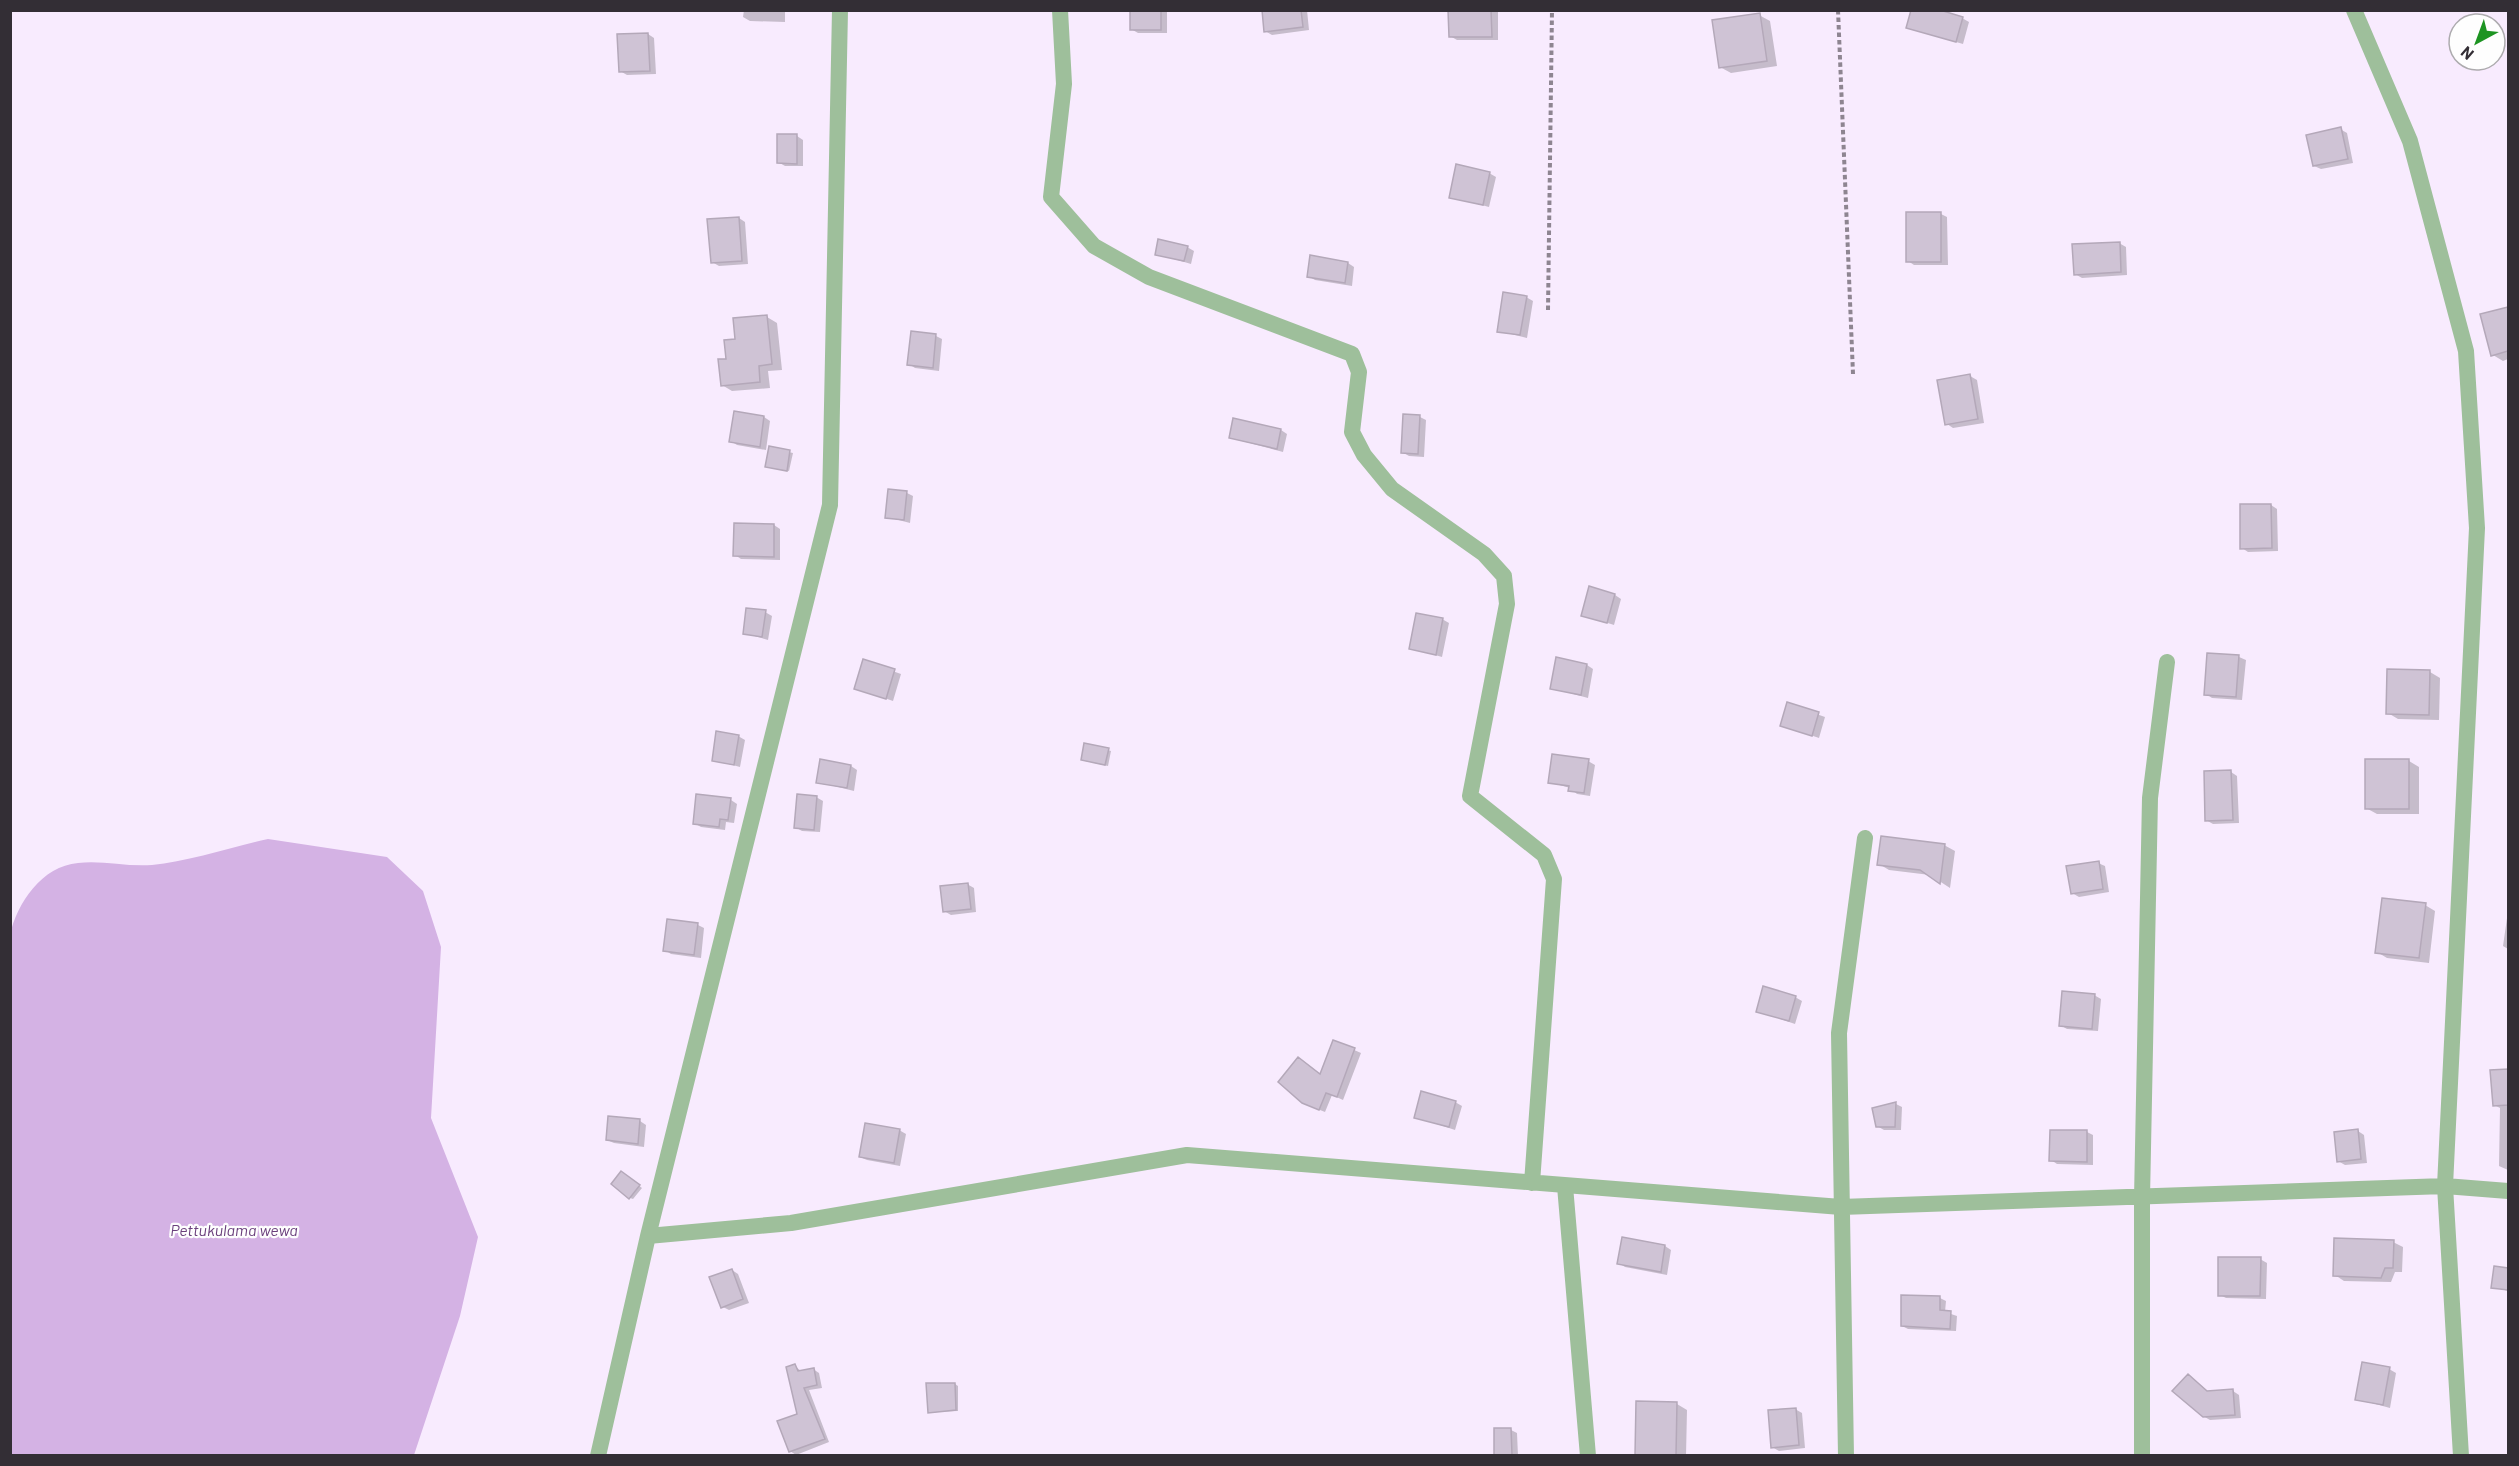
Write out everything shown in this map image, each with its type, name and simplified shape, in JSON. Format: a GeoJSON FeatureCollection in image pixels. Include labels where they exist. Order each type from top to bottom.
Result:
{"type":"FeatureCollection","features":[{"type":"Feature","properties":{"kind":"street"},"geometry":{"type":"LineString","coordinates":[[598,1455],[648,1236],[830,505],[840,10]]}},
{"type":"Feature","properties":{"kind":"street"},"geometry":{"type":"LineString","coordinates":[[1060,10],[1064,84],[1051,197],[1094,246],[1149,277],[1352,354],[1359,372],[1352,432],[1364,455],[1392,489],[1484,554],[1504,576],[1507,604],[1470,795],[1544,855],[1554,879],[1532,1184]]}},
{"type":"Feature","properties":{"kind":"street"},"geometry":{"type":"LineString","coordinates":[[2354,10],[2410,141],[2466,351],[2477,528],[2445,1186],[2461,1455]]}},
{"type":"Feature","properties":{"kind":"street"},"geometry":{"type":"LineString","coordinates":[[2142,1455],[2142,1198],[2150,798],[2167,662]]}},
{"type":"Feature","properties":{"kind":"street"},"geometry":{"type":"LineString","coordinates":[[1846,1455],[1839,1033],[1865,838]]}},
{"type":"Feature","properties":{"kind":"street"},"geometry":{"type":"LineString","coordinates":[[648,1236],[791,1223],[1187,1155],[1841,1207],[2445,1186],[2508,1191]]}},
{"type":"Feature","properties":{"kind":"street"},"geometry":{"type":"LineString","coordinates":[[1565,1186],[1588,1455]]}},
{"type":"Feature","properties":{"kind":"path"},"geometry":{"type":"LineString","coordinates":[[1548,310],[1552,10]]}},
{"type":"Feature","properties":{"kind":"path"},"geometry":{"type":"LineString","coordinates":[[1838,10],[1853,374]]}},
{"type":"Feature","properties":{"kind":"water","name":"Pettukulama wewa"},"geometry":{"type":"Polygon","coordinates":[[[268,839],[387,857],[423,891],[441,947],[431,1118],[478,1237],[460,1316],[414,1455],[11,1455],[10,935],[13,923],[33,888],[53,871],[65,866],[87,862],[152,865],[195,858],[268,839]]]}},
{"type":"Feature","properties":{"kind":"building"},"geometry":{"type":"Polygon","coordinates":[[[1130,10],[1161,10],[1161,30],[1130,30],[1130,10]]]}},
{"type":"Feature","properties":{"kind":"building"},"geometry":{"type":"Polygon","coordinates":[[[1262,10],[1301,10],[1303,27],[1264,32],[1262,10]]]}},
{"type":"Feature","properties":{"kind":"building"},"geometry":{"type":"Polygon","coordinates":[[[1448,10],[1491,10],[1492,37],[1449,37],[1448,10]]]}},
{"type":"Feature","properties":{"kind":"building"},"geometry":{"type":"Polygon","coordinates":[[[1911,10],[1940,10],[1963,17],[1956,42],[1906,28],[1911,10]]]}},
{"type":"Feature","properties":{"kind":"building"},"geometry":{"type":"Polygon","coordinates":[[[1760,13],[1767,61],[1719,68],[1712,20],[1760,13]]]}},
{"type":"Feature","properties":{"kind":"building"},"geometry":{"type":"Polygon","coordinates":[[[648,33],[650,71],[619,72],[617,34],[648,33]]]}},
{"type":"Feature","properties":{"kind":"building"},"geometry":{"type":"Polygon","coordinates":[[[2341,127],[2348,159],[2313,166],[2306,135],[2341,127]]]}},
{"type":"Feature","properties":{"kind":"building"},"geometry":{"type":"Polygon","coordinates":[[[777,134],[797,134],[797,164],[777,163],[777,134]]]}},
{"type":"Feature","properties":{"kind":"building"},"geometry":{"type":"Polygon","coordinates":[[[1456,164],[1490,172],[1483,205],[1449,198],[1456,164]]]}},
{"type":"Feature","properties":{"kind":"building"},"geometry":{"type":"Polygon","coordinates":[[[1906,212],[1941,212],[1941,262],[1906,262],[1906,212]]]}},
{"type":"Feature","properties":{"kind":"building"},"geometry":{"type":"Polygon","coordinates":[[[739,217],[742,261],[711,263],[707,219],[739,217]]]}},
{"type":"Feature","properties":{"kind":"building"},"geometry":{"type":"Polygon","coordinates":[[[1158,239],[1188,246],[1184,261],[1155,255],[1158,239]]]}},
{"type":"Feature","properties":{"kind":"building"},"geometry":{"type":"Polygon","coordinates":[[[2120,242],[2121,272],[2074,275],[2072,244],[2120,242]]]}},
{"type":"Feature","properties":{"kind":"building"},"geometry":{"type":"Polygon","coordinates":[[[1310,255],[1348,262],[1345,283],[1307,277],[1310,255]]]}},
{"type":"Feature","properties":{"kind":"building"},"geometry":{"type":"Polygon","coordinates":[[[1503,292],[1527,296],[1520,335],[1497,332],[1503,292]]]}},
{"type":"Feature","properties":{"kind":"building"},"geometry":{"type":"Polygon","coordinates":[[[2508,307],[2508,351],[2491,356],[2480,314],[2508,307]]]}},
{"type":"Feature","properties":{"kind":"building"},"geometry":{"type":"Polygon","coordinates":[[[767,315],[772,364],[759,366],[760,382],[721,386],[718,359],[726,359],[724,340],[735,339],[733,318],[767,315]]]}},
{"type":"Feature","properties":{"kind":"building"},"geometry":{"type":"Polygon","coordinates":[[[911,331],[936,334],[933,368],[907,365],[911,331]]]}},
{"type":"Feature","properties":{"kind":"building"},"geometry":{"type":"Polygon","coordinates":[[[1970,374],[1978,419],[1945,425],[1937,380],[1970,374]]]}},
{"type":"Feature","properties":{"kind":"building"},"geometry":{"type":"Polygon","coordinates":[[[734,411],[764,416],[760,447],[729,442],[734,411]]]}},
{"type":"Feature","properties":{"kind":"building"},"geometry":{"type":"Polygon","coordinates":[[[1403,414],[1420,415],[1418,454],[1401,453],[1403,414]]]}},
{"type":"Feature","properties":{"kind":"building"},"geometry":{"type":"Polygon","coordinates":[[[1233,418],[1281,429],[1277,449],[1229,438],[1233,418]]]}},
{"type":"Feature","properties":{"kind":"building"},"geometry":{"type":"Polygon","coordinates":[[[769,446],[790,450],[787,471],[765,467],[769,446]]]}},
{"type":"Feature","properties":{"kind":"building"},"geometry":{"type":"Polygon","coordinates":[[[888,489],[907,491],[904,520],[885,518],[888,489]]]}},
{"type":"Feature","properties":{"kind":"building"},"geometry":{"type":"Polygon","coordinates":[[[2240,504],[2271,504],[2272,548],[2240,549],[2240,504]]]}},
{"type":"Feature","properties":{"kind":"building"},"geometry":{"type":"Polygon","coordinates":[[[734,523],[774,524],[774,557],[733,556],[734,523]]]}},
{"type":"Feature","properties":{"kind":"building"},"geometry":{"type":"Polygon","coordinates":[[[1589,586],[1615,594],[1607,623],[1581,616],[1589,586]]]}},
{"type":"Feature","properties":{"kind":"building"},"geometry":{"type":"Polygon","coordinates":[[[746,608],[766,610],[762,637],[743,634],[746,608]]]}},
{"type":"Feature","properties":{"kind":"building"},"geometry":{"type":"Polygon","coordinates":[[[1416,613],[1443,618],[1436,655],[1409,649],[1416,613]]]}},
{"type":"Feature","properties":{"kind":"building"},"geometry":{"type":"Polygon","coordinates":[[[2207,653],[2239,655],[2236,697],[2204,695],[2207,653]]]}},
{"type":"Feature","properties":{"kind":"building"},"geometry":{"type":"Polygon","coordinates":[[[1556,657],[1587,664],[1581,695],[1550,689],[1556,657]]]}},
{"type":"Feature","properties":{"kind":"building"},"geometry":{"type":"Polygon","coordinates":[[[863,659],[895,669],[886,699],[854,689],[863,659]]]}},
{"type":"Feature","properties":{"kind":"building"},"geometry":{"type":"Polygon","coordinates":[[[2387,669],[2430,670],[2429,715],[2386,714],[2387,669]]]}},
{"type":"Feature","properties":{"kind":"building"},"geometry":{"type":"Polygon","coordinates":[[[1787,702],[1819,712],[1812,736],[1780,726],[1787,702]]]}},
{"type":"Feature","properties":{"kind":"building"},"geometry":{"type":"Polygon","coordinates":[[[716,731],[739,735],[734,765],[712,761],[716,731]]]}},
{"type":"Feature","properties":{"kind":"building"},"geometry":{"type":"Polygon","coordinates":[[[1084,743],[1109,748],[1105,765],[1081,760],[1084,743]]]}},
{"type":"Feature","properties":{"kind":"building"},"geometry":{"type":"Polygon","coordinates":[[[1552,754],[1589,759],[1584,793],[1568,791],[1569,786],[1548,783],[1552,754]]]}},
{"type":"Feature","properties":{"kind":"building"},"geometry":{"type":"Polygon","coordinates":[[[820,759],[851,765],[847,788],[816,783],[820,759]]]}},
{"type":"Feature","properties":{"kind":"building"},"geometry":{"type":"Polygon","coordinates":[[[2365,759],[2409,759],[2409,809],[2365,809],[2365,759]]]}},
{"type":"Feature","properties":{"kind":"building"},"geometry":{"type":"Polygon","coordinates":[[[2231,770],[2233,820],[2205,821],[2204,771],[2231,770]]]}},
{"type":"Feature","properties":{"kind":"building"},"geometry":{"type":"Polygon","coordinates":[[[696,794],[731,798],[728,820],[720,819],[719,827],[693,824],[696,794]]]}},
{"type":"Feature","properties":{"kind":"building"},"geometry":{"type":"Polygon","coordinates":[[[797,794],[817,796],[814,830],[794,828],[797,794]]]}},
{"type":"Feature","properties":{"kind":"building"},"geometry":{"type":"Polygon","coordinates":[[[1881,836],[1945,844],[1940,884],[1920,870],[1877,865],[1881,836]]]}},
{"type":"Feature","properties":{"kind":"building"},"geometry":{"type":"Polygon","coordinates":[[[2099,861],[2103,889],[2071,894],[2066,866],[2099,861]]]}},
{"type":"Feature","properties":{"kind":"building"},"geometry":{"type":"Polygon","coordinates":[[[968,883],[971,909],[943,912],[940,886],[968,883]]]}},
{"type":"Feature","properties":{"kind":"building"},"geometry":{"type":"Polygon","coordinates":[[[2382,898],[2426,903],[2419,958],[2375,953],[2382,898]]]}},
{"type":"Feature","properties":{"kind":"building"},"geometry":{"type":"Polygon","coordinates":[[[667,919],[698,923],[694,955],[663,951],[667,919]]]}},
{"type":"Feature","properties":{"kind":"building"},"geometry":{"type":"Polygon","coordinates":[[[1763,986],[1796,996],[1789,1021],[1756,1012],[1763,986]]]}},
{"type":"Feature","properties":{"kind":"building"},"geometry":{"type":"Polygon","coordinates":[[[2062,991],[2095,994],[2092,1029],[2059,1026],[2062,991]]]}},
{"type":"Feature","properties":{"kind":"building"},"geometry":{"type":"Polygon","coordinates":[[[1333,1040],[1355,1048],[1337,1097],[1326,1093],[1319,1110],[1302,1103],[1278,1082],[1298,1057],[1320,1074],[1333,1040]]]}},
{"type":"Feature","properties":{"kind":"building"},"geometry":{"type":"Polygon","coordinates":[[[2508,1069],[2508,1105],[2493,1106],[2490,1070],[2508,1069]]]}},
{"type":"Feature","properties":{"kind":"building"},"geometry":{"type":"Polygon","coordinates":[[[1421,1091],[1456,1101],[1449,1127],[1414,1118],[1421,1091]]]}},
{"type":"Feature","properties":{"kind":"building"},"geometry":{"type":"Polygon","coordinates":[[[1896,1102],[1895,1127],[1876,1127],[1872,1108],[1896,1102]]]}},
{"type":"Feature","properties":{"kind":"building"},"geometry":{"type":"Polygon","coordinates":[[[608,1116],[640,1119],[638,1144],[606,1140],[608,1116]]]}},
{"type":"Feature","properties":{"kind":"building"},"geometry":{"type":"Polygon","coordinates":[[[865,1123],[900,1129],[894,1163],[859,1157],[865,1123]]]}},
{"type":"Feature","properties":{"kind":"building"},"geometry":{"type":"Polygon","coordinates":[[[2358,1129],[2361,1159],[2337,1162],[2334,1132],[2358,1129]]]}},
{"type":"Feature","properties":{"kind":"building"},"geometry":{"type":"Polygon","coordinates":[[[2050,1130],[2087,1130],[2087,1162],[2049,1161],[2050,1130]]]}},
{"type":"Feature","properties":{"kind":"building"},"geometry":{"type":"Polygon","coordinates":[[[621,1171],[640,1185],[629,1199],[611,1184],[621,1171]]]}},
{"type":"Feature","properties":{"kind":"building"},"geometry":{"type":"Polygon","coordinates":[[[1622,1237],[1665,1245],[1661,1272],[1617,1264],[1622,1237]]]}},
{"type":"Feature","properties":{"kind":"building"},"geometry":{"type":"Polygon","coordinates":[[[2334,1238],[2394,1240],[2393,1268],[2385,1268],[2381,1278],[2333,1276],[2334,1238]]]}},
{"type":"Feature","properties":{"kind":"building"},"geometry":{"type":"Polygon","coordinates":[[[2218,1257],[2261,1257],[2260,1296],[2218,1296],[2218,1257]]]}},
{"type":"Feature","properties":{"kind":"building"},"geometry":{"type":"Polygon","coordinates":[[[2494,1266],[2508,1268],[2508,1290],[2491,1288],[2494,1266]]]}},
{"type":"Feature","properties":{"kind":"building"},"geometry":{"type":"Polygon","coordinates":[[[732,1269],[743,1299],[721,1308],[709,1277],[732,1269]]]}},
{"type":"Feature","properties":{"kind":"building"},"geometry":{"type":"Polygon","coordinates":[[[1901,1295],[1940,1296],[1940,1310],[1951,1311],[1950,1329],[1901,1326],[1901,1295]]]}},
{"type":"Feature","properties":{"kind":"building"},"geometry":{"type":"Polygon","coordinates":[[[2362,1362],[2390,1367],[2383,1405],[2355,1400],[2362,1362]]]}},
{"type":"Feature","properties":{"kind":"building"},"geometry":{"type":"Polygon","coordinates":[[[795,1364],[798,1371],[814,1368],[817,1385],[804,1388],[825,1439],[789,1452],[777,1421],[797,1414],[786,1367],[795,1364]]]}},
{"type":"Feature","properties":{"kind":"building"},"geometry":{"type":"Polygon","coordinates":[[[2188,1374],[2207,1391],[2233,1389],[2235,1415],[2203,1417],[2172,1391],[2188,1374]]]}},
{"type":"Feature","properties":{"kind":"building"},"geometry":{"type":"Polygon","coordinates":[[[926,1383],[955,1383],[956,1410],[928,1413],[926,1383]]]}},
{"type":"Feature","properties":{"kind":"building"},"geometry":{"type":"Polygon","coordinates":[[[1636,1401],[1677,1402],[1676,1455],[1635,1455],[1636,1401]]]}},
{"type":"Feature","properties":{"kind":"building"},"geometry":{"type":"Polygon","coordinates":[[[1796,1408],[1799,1445],[1771,1448],[1768,1410],[1796,1408]]]}},
{"type":"Feature","properties":{"kind":"building"},"geometry":{"type":"Polygon","coordinates":[[[1494,1428],[1511,1428],[1512,1455],[1494,1455],[1494,1428]]]}}]}
